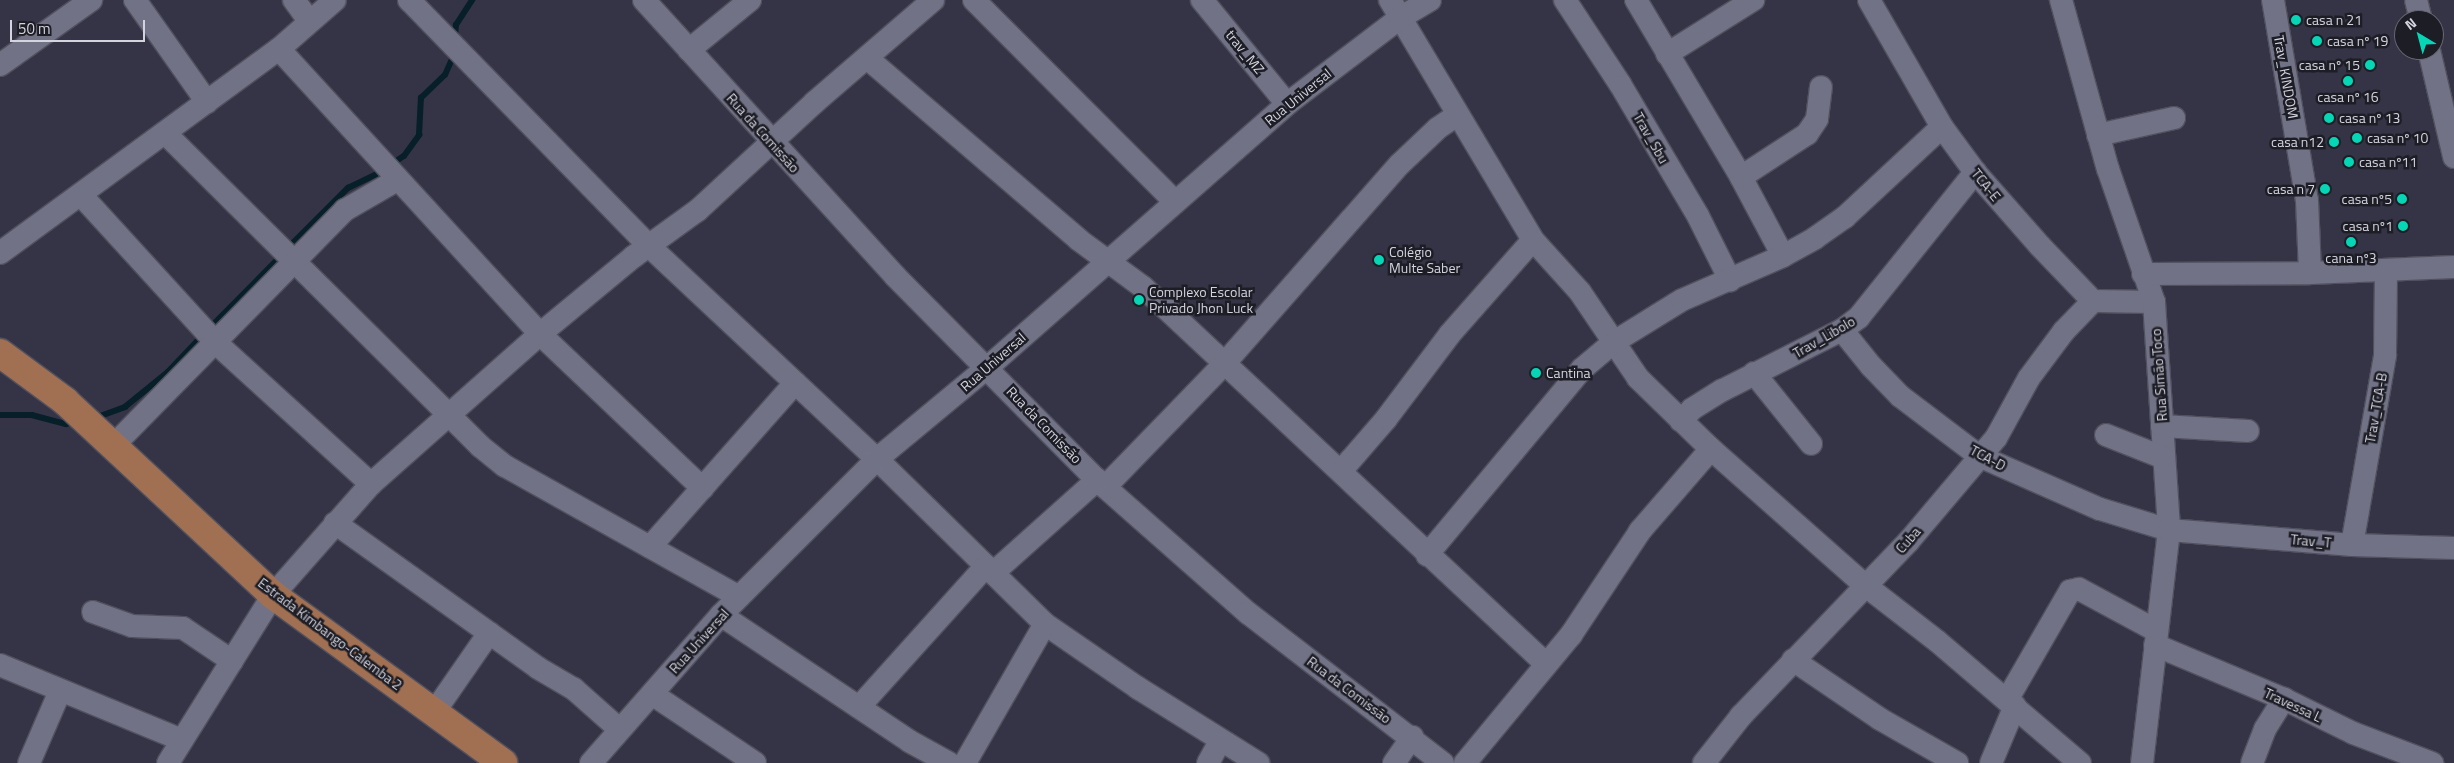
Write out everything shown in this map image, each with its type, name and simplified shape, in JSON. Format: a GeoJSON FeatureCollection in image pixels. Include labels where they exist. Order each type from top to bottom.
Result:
{"type":"FeatureCollection","features":[{"type":"Feature","properties":{"kind":"main road","name":"Estrada Kimbango-Calemba 2"},"geometry":{"type":"LineString","coordinates":[[0,352],[65,401],[272,595],[503,763]]}},
{"type":"Feature","properties":{"kind":"street"},"geometry":{"type":"LineString","coordinates":[[0,65],[91,0]]}},
{"type":"Feature","properties":{"kind":"street"},"geometry":{"type":"LineString","coordinates":[[135,0],[207,102]]}},
{"type":"Feature","properties":{"kind":"street"},"geometry":{"type":"LineString","coordinates":[[294,0],[309,21]]}},
{"type":"Feature","properties":{"kind":"street"},"geometry":{"type":"LineString","coordinates":[[0,253],[278,49],[335,0]]}},
{"type":"Feature","properties":{"kind":"street"},"geometry":{"type":"LineString","coordinates":[[409,0],[649,246],[877,459],[1044,624],[1258,763]]}},
{"type":"Feature","properties":{"kind":"street","name":"Rua da Comissão"},"geometry":{"type":"LineString","coordinates":[[644,0],[771,142],[895,276],[988,367],[1101,483],[1248,614],[1412,737],[1443,763]]}},
{"type":"Feature","properties":{"kind":"street"},"geometry":{"type":"LineString","coordinates":[[688,50],[750,0]]}},
{"type":"Feature","properties":{"kind":"street"},"geometry":{"type":"LineString","coordinates":[[168,763],[272,595],[371,484],[540,334],[649,246],[698,210],[771,142],[934,0]]}},
{"type":"Feature","properties":{"kind":"street"},"geometry":{"type":"LineString","coordinates":[[974,0],[1174,202]]}},
{"type":"Feature","properties":{"kind":"street","name":"trav_MZ"},"geometry":{"type":"LineString","coordinates":[[1202,0],[1287,104]]}},
{"type":"Feature","properties":{"kind":"street","name":"Rua Universal"},"geometry":{"type":"LineString","coordinates":[[591,763],[721,615],[877,459],[988,367],[1395,9],[1430,0]]}},
{"type":"Feature","properties":{"kind":"street","name":"Trav_Sbu"},"geometry":{"type":"LineString","coordinates":[[1565,0],[1620,84],[1698,216],[1730,280]]}},
{"type":"Feature","properties":{"kind":"street"},"geometry":{"type":"LineString","coordinates":[[1636,0],[1740,177],[1783,256]]}},
{"type":"Feature","properties":{"kind":"street"},"geometry":{"type":"LineString","coordinates":[[1667,54],[1753,0]]}},
{"type":"Feature","properties":{"kind":"street","name":"TCA-E"},"geometry":{"type":"LineString","coordinates":[[1869,0],[1942,127],[1975,172],[2093,301]]}},
{"type":"Feature","properties":{"kind":"street","name":"Trav_KINDOM"},"geometry":{"type":"LineString","coordinates":[[2273,0],[2307,200],[2310,273]]}},
{"type":"Feature","properties":{"kind":"street","name":"Rua Simão Toco"},"geometry":{"type":"LineString","coordinates":[[2066,1],[2098,136],[2154,302],[2169,530],[2142,763]]}},
{"type":"Feature","properties":{"kind":"street"},"geometry":{"type":"LineString","coordinates":[[1395,9],[1533,240],[1580,292],[1638,378],[1711,449],[1866,586],[2011,703],[2080,763]]}},
{"type":"Feature","properties":{"kind":"street"},"geometry":{"type":"LineString","coordinates":[[278,49],[540,334],[702,488]]}},
{"type":"Feature","properties":{"kind":"street"},"geometry":{"type":"LineString","coordinates":[[867,58],[1079,240],[1109,260],[1143,287],[1341,471],[1427,555],[1546,664]]}},
{"type":"Feature","properties":{"kind":"street"},"geometry":{"type":"LineString","coordinates":[[2432,60],[2451,126],[2454,157]]}},
{"type":"Feature","properties":{"kind":"street"},"geometry":{"type":"LineString","coordinates":[[1740,177],[1807,134],[1817,119],[1821,87]]}},
{"type":"Feature","properties":{"kind":"street"},"geometry":{"type":"LineString","coordinates":[[859,707],[990,569],[1101,483],[1224,364],[1400,164],[1438,128],[1457,115]]}},
{"type":"Feature","properties":{"kind":"street"},"geometry":{"type":"LineString","coordinates":[[2098,136],[2174,118]]}},
{"type":"Feature","properties":{"kind":"street"},"geometry":{"type":"LineString","coordinates":[[1427,555],[1582,369],[1614,342],[1682,300],[1783,256],[1845,217],[1942,127]]}},
{"type":"Feature","properties":{"kind":"street"},"geometry":{"type":"LineString","coordinates":[[164,132],[448,415],[505,466],[739,597]]}},
{"type":"Feature","properties":{"kind":"street","name":"Trav_Libolo"},"geometry":{"type":"LineString","coordinates":[[1681,421],[1692,409],[1754,373],[1842,330],[1859,317],[1975,172]]}},
{"type":"Feature","properties":{"kind":"street"},"geometry":{"type":"LineString","coordinates":[[107,439],[215,342],[345,210],[397,180]]}},
{"type":"Feature","properties":{"kind":"street"},"geometry":{"type":"LineString","coordinates":[[81,195],[215,342],[371,484]]}},
{"type":"Feature","properties":{"kind":"street"},"geometry":{"type":"LineString","coordinates":[[1341,471],[1386,418],[1450,334],[1533,240]]}},
{"type":"Feature","properties":{"kind":"street"},"geometry":{"type":"LineString","coordinates":[[2143,274],[2310,273],[2454,267]]}},
{"type":"Feature","properties":{"kind":"street","name":"Trav_TCA-B"},"geometry":{"type":"LineString","coordinates":[[2352,545],[2385,355],[2386,270]]}},
{"type":"Feature","properties":{"kind":"street"},"geometry":{"type":"LineString","coordinates":[[2093,301],[2154,302]]}},
{"type":"Feature","properties":{"kind":"street","name":"Cuba"},"geometry":{"type":"LineString","coordinates":[[1704,763],[1792,660],[1866,586],[1996,438],[2029,378],[2064,331],[2093,301]]}},
{"type":"Feature","properties":{"kind":"street","name":"TCA-D"},"geometry":{"type":"LineString","coordinates":[[1842,330],[1871,366],[1900,396],[1979,456],[2100,509],[2169,530]]}},
{"type":"Feature","properties":{"kind":"street"},"geometry":{"type":"LineString","coordinates":[[1754,373],[1810,444]]}},
{"type":"Feature","properties":{"kind":"street"},"geometry":{"type":"LineString","coordinates":[[650,547],[795,383]]}},
{"type":"Feature","properties":{"kind":"street"},"geometry":{"type":"LineString","coordinates":[[2162,426],[2248,431]]}},
{"type":"Feature","properties":{"kind":"street"},"geometry":{"type":"LineString","coordinates":[[2106,435],[2164,458]]}},
{"type":"Feature","properties":{"kind":"street"},"geometry":{"type":"LineString","coordinates":[[1465,763],[1576,627],[1640,531],[1711,449]]}},
{"type":"Feature","properties":{"kind":"street"},"geometry":{"type":"LineString","coordinates":[[335,523],[538,668],[574,689],[619,729]]}},
{"type":"Feature","properties":{"kind":"street","name":"Trav_T"},"geometry":{"type":"LineString","coordinates":[[2169,530],[2352,545],[2454,548]]}},
{"type":"Feature","properties":{"kind":"street","name":"Travessa L"},"geometry":{"type":"LineString","coordinates":[[2011,703],[2070,590],[2079,589],[2155,638],[2353,733],[2432,763]]}},
{"type":"Feature","properties":{"kind":"street"},"geometry":{"type":"LineString","coordinates":[[93,612],[132,626],[183,628],[232,662]]}},
{"type":"Feature","properties":{"kind":"street"},"geometry":{"type":"LineString","coordinates":[[721,615],[922,750],[949,763]]}},
{"type":"Feature","properties":{"kind":"street"},"geometry":{"type":"LineString","coordinates":[[965,763],[1044,624]]}},
{"type":"Feature","properties":{"kind":"street"},"geometry":{"type":"LineString","coordinates":[[434,711],[489,633]]}},
{"type":"Feature","properties":{"kind":"street"},"geometry":{"type":"LineString","coordinates":[[1792,660],[1880,719],[1957,763]]}},
{"type":"Feature","properties":{"kind":"street"},"geometry":{"type":"LineString","coordinates":[[0,665],[182,740]]}},
{"type":"Feature","properties":{"kind":"street"},"geometry":{"type":"LineString","coordinates":[[29,763],[60,691]]}},
{"type":"Feature","properties":{"kind":"street"},"geometry":{"type":"LineString","coordinates":[[652,694],[754,763]]}},
{"type":"Feature","properties":{"kind":"street"},"geometry":{"type":"LineString","coordinates":[[2252,763],[2265,729],[2284,699]]}},
{"type":"Feature","properties":{"kind":"street"},"geometry":{"type":"LineString","coordinates":[[1991,763],[2011,703]]}},
{"type":"Feature","properties":{"kind":"street"},"geometry":{"type":"LineString","coordinates":[[1394,763],[1412,737]]}},
{"type":"Feature","properties":{"kind":"street"},"geometry":{"type":"LineString","coordinates":[[1208,763],[1221,740]]}},
{"type":"Feature","properties":{"kind":"waterway"},"geometry":{"type":"LineString","coordinates":[[455,38],[456,25],[472,0]]}},
{"type":"Feature","properties":{"kind":"waterway"},"geometry":{"type":"LineString","coordinates":[[392,164],[404,156],[419,135],[421,98],[445,75],[454,55]]}},
{"type":"Feature","properties":{"kind":"waterway"},"geometry":{"type":"LineString","coordinates":[[288,248],[348,188],[385,170]]}},
{"type":"Feature","properties":{"kind":"waterway"},"geometry":{"type":"LineString","coordinates":[[210,328],[282,255]]}},
{"type":"Feature","properties":{"kind":"waterway"},"geometry":{"type":"LineString","coordinates":[[95,418],[125,407],[168,372],[203,335]]}},
{"type":"Feature","properties":{"kind":"waterway"},"geometry":{"type":"LineString","coordinates":[[0,415],[32,415],[66,424],[74,422]]}},
{"type":"Feature","properties":{"kind":"place","name":"casa n 21"},"geometry":{"type":"Point","coordinates":[2296,20]}},
{"type":"Feature","properties":{"kind":"place","name":"casa nº 19"},"geometry":{"type":"Point","coordinates":[2317,41]}},
{"type":"Feature","properties":{"kind":"place","name":"casa nº 15"},"geometry":{"type":"Point","coordinates":[2370,65]}},
{"type":"Feature","properties":{"kind":"place","name":"casa nº 16"},"geometry":{"type":"Point","coordinates":[2348,81]}},
{"type":"Feature","properties":{"kind":"place","name":"casa nº 13"},"geometry":{"type":"Point","coordinates":[2329,118]}},
{"type":"Feature","properties":{"kind":"place","name":"casa nº 10"},"geometry":{"type":"Point","coordinates":[2357,138]}},
{"type":"Feature","properties":{"kind":"place","name":"casa n12"},"geometry":{"type":"Point","coordinates":[2334,142]}},
{"type":"Feature","properties":{"kind":"place","name":"casa nº11"},"geometry":{"type":"Point","coordinates":[2349,162]}},
{"type":"Feature","properties":{"kind":"place","name":"casa n 7"},"geometry":{"type":"Point","coordinates":[2325,189]}},
{"type":"Feature","properties":{"kind":"place","name":"casa nº5"},"geometry":{"type":"Point","coordinates":[2402,199]}},
{"type":"Feature","properties":{"kind":"place","name":"casa nº1"},"geometry":{"type":"Point","coordinates":[2403,226]}},
{"type":"Feature","properties":{"kind":"place","name":"cana nº3"},"geometry":{"type":"Point","coordinates":[2351,242]}},
{"type":"Feature","properties":{"kind":"place","name":"Colégio Multe Saber"},"geometry":{"type":"Point","coordinates":[1379,260]}},
{"type":"Feature","properties":{"kind":"place","name":"Complexo Escolar Privado Jhon Luck"},"geometry":{"type":"Point","coordinates":[1139,300]}},
{"type":"Feature","properties":{"kind":"place","name":"Cantina"},"geometry":{"type":"Point","coordinates":[1536,373]}}]}
